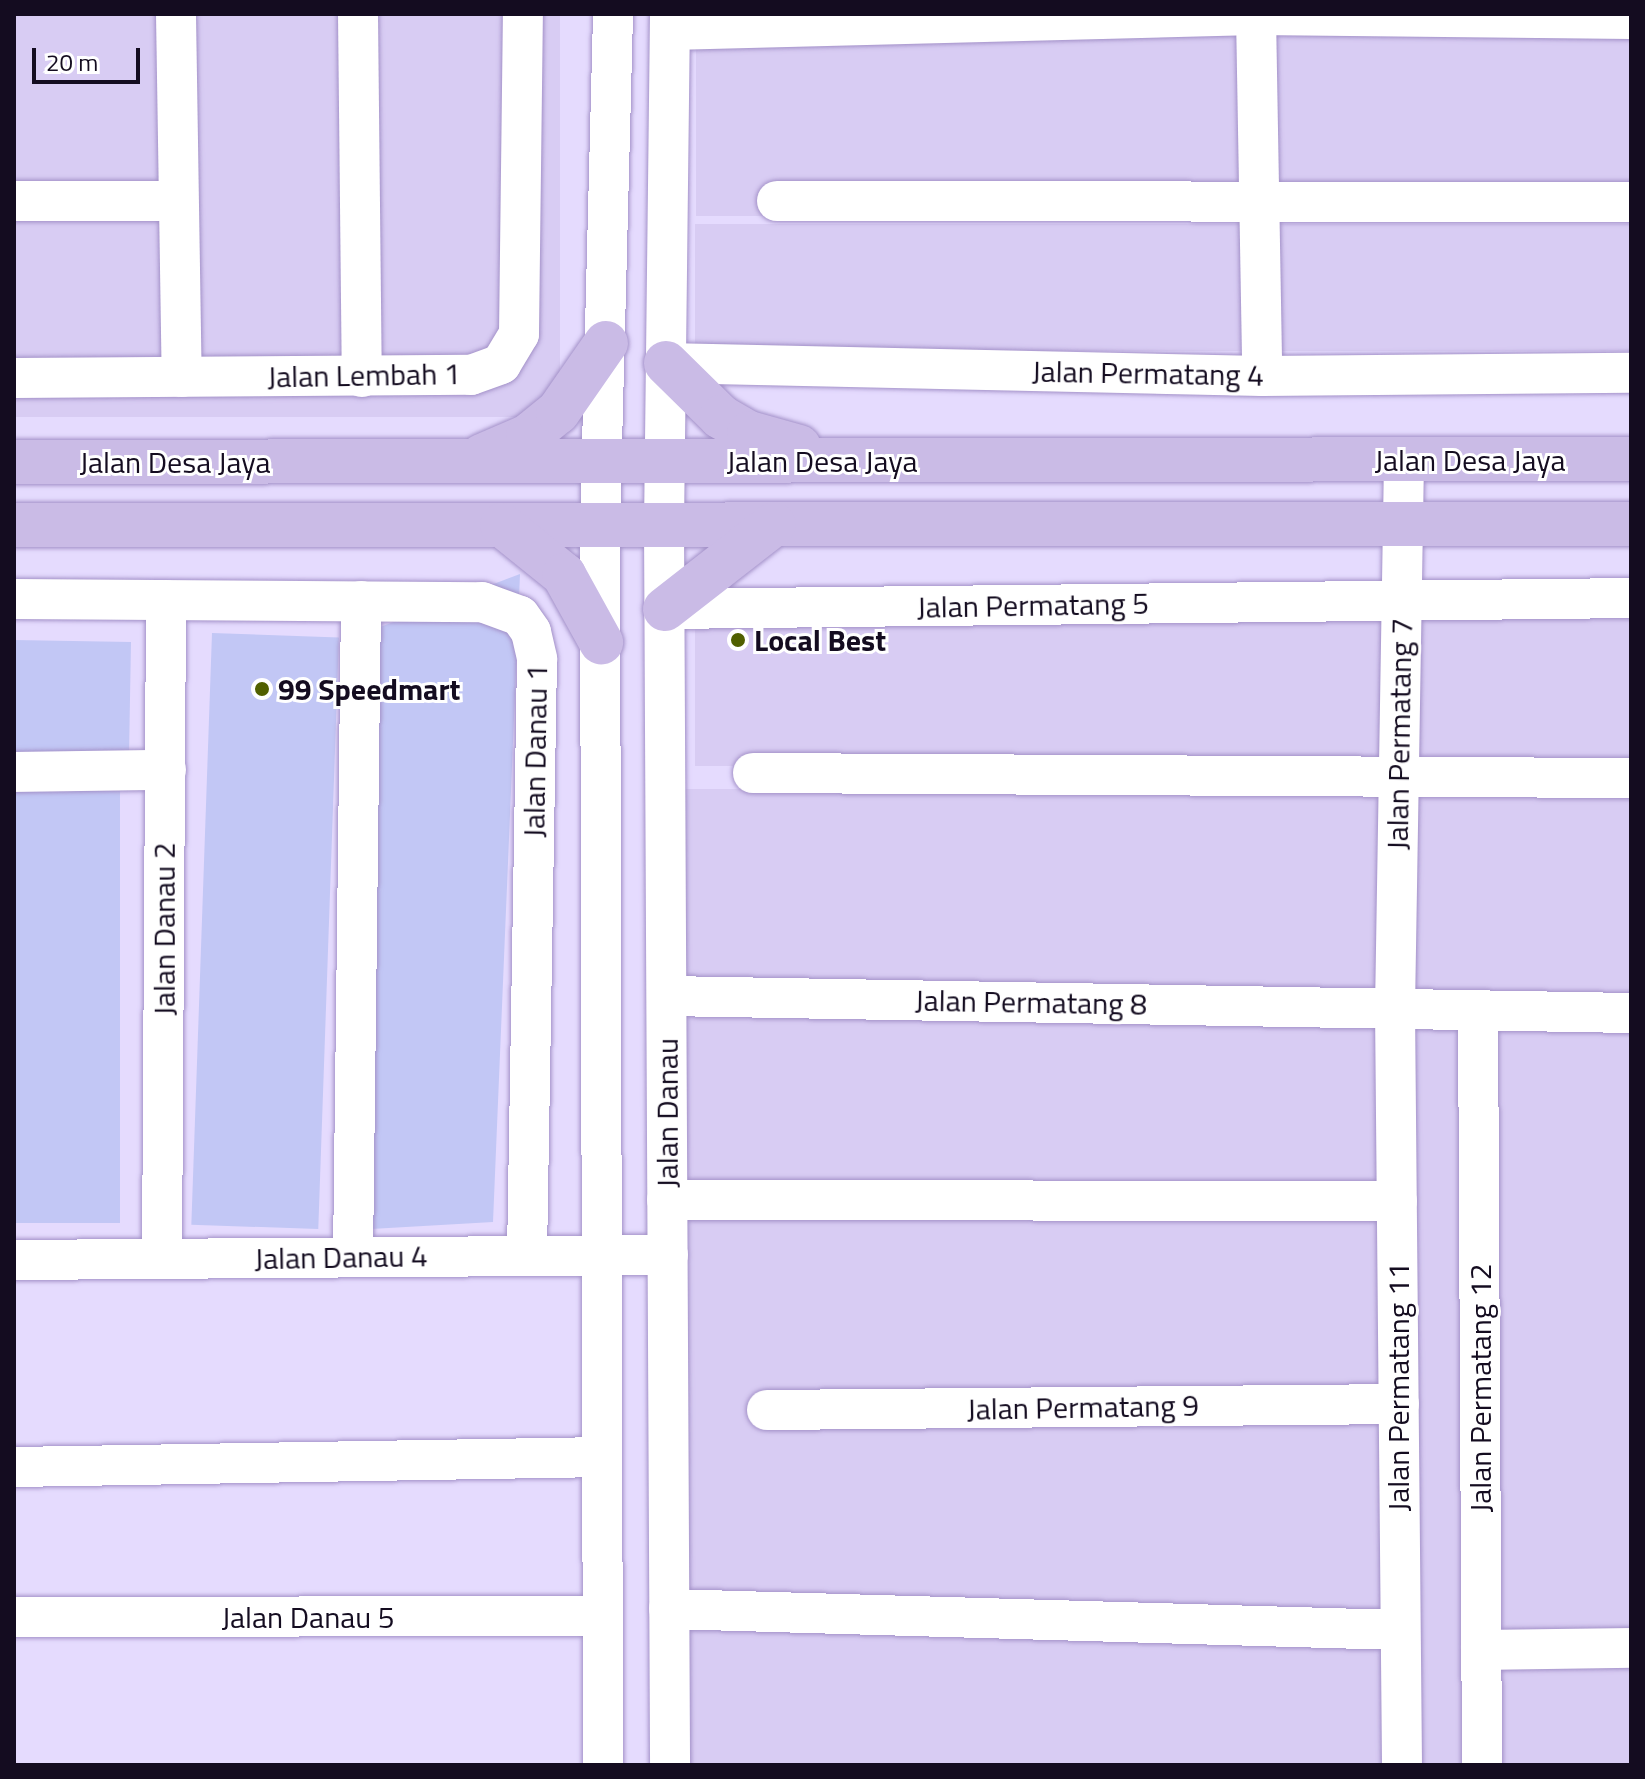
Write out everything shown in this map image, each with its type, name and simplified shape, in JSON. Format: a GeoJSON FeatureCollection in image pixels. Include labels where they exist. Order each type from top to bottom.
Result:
{"type":"FeatureCollection","features":[{"type":"Feature","properties":{"kind":"main road"},"geometry":{"type":"LineString","coordinates":[[468,461],[528,436],[558,412],[606,343]]}},
{"type":"Feature","properties":{"kind":"main road"},"geometry":{"type":"LineString","coordinates":[[666,363],[721,417],[749,433],[833,461]]}},
{"type":"Feature","properties":{"kind":"main road","name":"Jalan Desa Jaya"},"geometry":{"type":"LineString","coordinates":[[14,462],[1631,459]]}},
{"type":"Feature","properties":{"kind":"main road"},"geometry":{"type":"LineString","coordinates":[[665,609],[774,524]]}},
{"type":"Feature","properties":{"kind":"main road"},"geometry":{"type":"LineString","coordinates":[[14,525],[1631,524]]}},
{"type":"Feature","properties":{"kind":"main road"},"geometry":{"type":"LineString","coordinates":[[502,525],[564,575],[601,642]]}},
{"type":"Feature","properties":{"kind":"street"},"geometry":{"type":"LineString","coordinates":[[176,14],[182,377]]}},
{"type":"Feature","properties":{"kind":"street"},"geometry":{"type":"LineString","coordinates":[[358,14],[362,377]]}},
{"type":"Feature","properties":{"kind":"street","name":"Jalan Lembah 1"},"geometry":{"type":"LineString","coordinates":[[14,378],[471,375],[501,364],[513,349],[519,334],[523,14]]}},
{"type":"Feature","properties":{"kind":"street"},"geometry":{"type":"LineString","coordinates":[[603,1765],[600,525],[613,14]]}},
{"type":"Feature","properties":{"kind":"street"},"geometry":{"type":"LineString","coordinates":[[1236,15],[1260,202],[1262,376]]}},
{"type":"Feature","properties":{"kind":"street"},"geometry":{"type":"LineString","coordinates":[[670,22],[1236,15],[1631,19]]}},
{"type":"Feature","properties":{"kind":"street","name":"Jalan Danau"},"geometry":{"type":"LineString","coordinates":[[670,22],[664,525],[670,1765]]}},
{"type":"Feature","properties":{"kind":"street"},"geometry":{"type":"LineString","coordinates":[[14,201],[178,201]]}},
{"type":"Feature","properties":{"kind":"street"},"geometry":{"type":"LineString","coordinates":[[777,201],[1631,202]]}},
{"type":"Feature","properties":{"kind":"street","name":"Jalan Permatang 4"},"geometry":{"type":"LineString","coordinates":[[666,363],[1262,376],[1631,373]]}},
{"type":"Feature","properties":{"kind":"street","name":"Jalan Permatang 7"},"geometry":{"type":"LineString","coordinates":[[1395,1009],[1404,460]]}},
{"type":"Feature","properties":{"kind":"street","name":"Jalan Permatang 5"},"geometry":{"type":"LineString","coordinates":[[665,609],[1631,598]]}},
{"type":"Feature","properties":{"kind":"street","name":"Jalan Danau 1"},"geometry":{"type":"LineString","coordinates":[[14,599],[496,603],[520,616],[536,645],[527,1255]]}},
{"type":"Feature","properties":{"kind":"street","name":"Jalan Danau 2"},"geometry":{"type":"LineString","coordinates":[[162,1259],[166,600]]}},
{"type":"Feature","properties":{"kind":"street"},"geometry":{"type":"LineString","coordinates":[[353,1257],[361,601]]}},
{"type":"Feature","properties":{"kind":"street"},"geometry":{"type":"LineString","coordinates":[[14,772],[166,770]]}},
{"type":"Feature","properties":{"kind":"street"},"geometry":{"type":"LineString","coordinates":[[753,773],[1399,774],[1631,778]]}},
{"type":"Feature","properties":{"kind":"street","name":"Jalan Permatang 8"},"geometry":{"type":"LineString","coordinates":[[667,996],[1631,1013]]}},
{"type":"Feature","properties":{"kind":"street","name":"Jalan Permatang 11"},"geometry":{"type":"LineString","coordinates":[[1395,1009],[1402,1765]]}},
{"type":"Feature","properties":{"kind":"street","name":"Jalan Permatang 12"},"geometry":{"type":"LineString","coordinates":[[1478,1010],[1482,1765]]}},
{"type":"Feature","properties":{"kind":"street"},"geometry":{"type":"LineString","coordinates":[[667,1200],[1397,1201]]}},
{"type":"Feature","properties":{"kind":"street","name":"Jalan Danau 4"},"geometry":{"type":"LineString","coordinates":[[14,1260],[668,1255]]}},
{"type":"Feature","properties":{"kind":"street","name":"Jalan Permatang 9"},"geometry":{"type":"LineString","coordinates":[[767,1410],[1399,1404]]}},
{"type":"Feature","properties":{"kind":"street"},"geometry":{"type":"LineString","coordinates":[[14,1467],[602,1457]]}},
{"type":"Feature","properties":{"kind":"street"},"geometry":{"type":"LineString","coordinates":[[669,1609],[1400,1630]]}},
{"type":"Feature","properties":{"kind":"street","name":"Jalan Danau 5"},"geometry":{"type":"LineString","coordinates":[[14,1617],[603,1616]]}},
{"type":"Feature","properties":{"kind":"street"},"geometry":{"type":"LineString","coordinates":[[1481,1650],[1631,1648]]}},
{"type":"Feature","properties":{"kind":"shaded area"},"geometry":{"type":"Polygon","coordinates":[[[14,14],[560,14],[560,417],[14,417],[14,14]]]}},
{"type":"Feature","properties":{"kind":"shaded area"},"geometry":{"type":"Polygon","coordinates":[[[696,14],[1631,14],[1631,216],[696,216],[696,14]]]}},
{"type":"Feature","properties":{"kind":"shaded area"},"geometry":{"type":"Polygon","coordinates":[[[695,224],[1631,224],[1631,351],[695,351],[695,224]]]}},
{"type":"Feature","properties":{"kind":"shaded area"},"geometry":{"type":"Polygon","coordinates":[[[695,618],[1631,618],[1631,766],[695,766],[695,618]]]}},
{"type":"Feature","properties":{"kind":"shaded area"},"geometry":{"type":"Polygon","coordinates":[[[672,789],[1631,789],[1631,1765],[672,1765],[672,789]]]}},
{"type":"Feature","properties":{"kind":"building"},"geometry":{"type":"Polygon","coordinates":[[[520,574],[493,1222],[371,1229],[367,632],[520,574]]]}},
{"type":"Feature","properties":{"kind":"building"},"geometry":{"type":"Polygon","coordinates":[[[212,633],[339,637],[318,1229],[191,1225],[212,633]]]}},
{"type":"Feature","properties":{"kind":"building"},"geometry":{"type":"Polygon","coordinates":[[[14,640],[131,642],[129,762],[14,760],[14,640]]]}},
{"type":"Feature","properties":{"kind":"building"},"geometry":{"type":"Polygon","coordinates":[[[14,791],[120,791],[120,1223],[14,1223],[14,791]]]}},
{"type":"Feature","properties":{"kind":"place","name":"Local Best"},"geometry":{"type":"Point","coordinates":[738,640]}},
{"type":"Feature","properties":{"kind":"place","name":"99 Speedmart"},"geometry":{"type":"Point","coordinates":[262,689]}}]}
